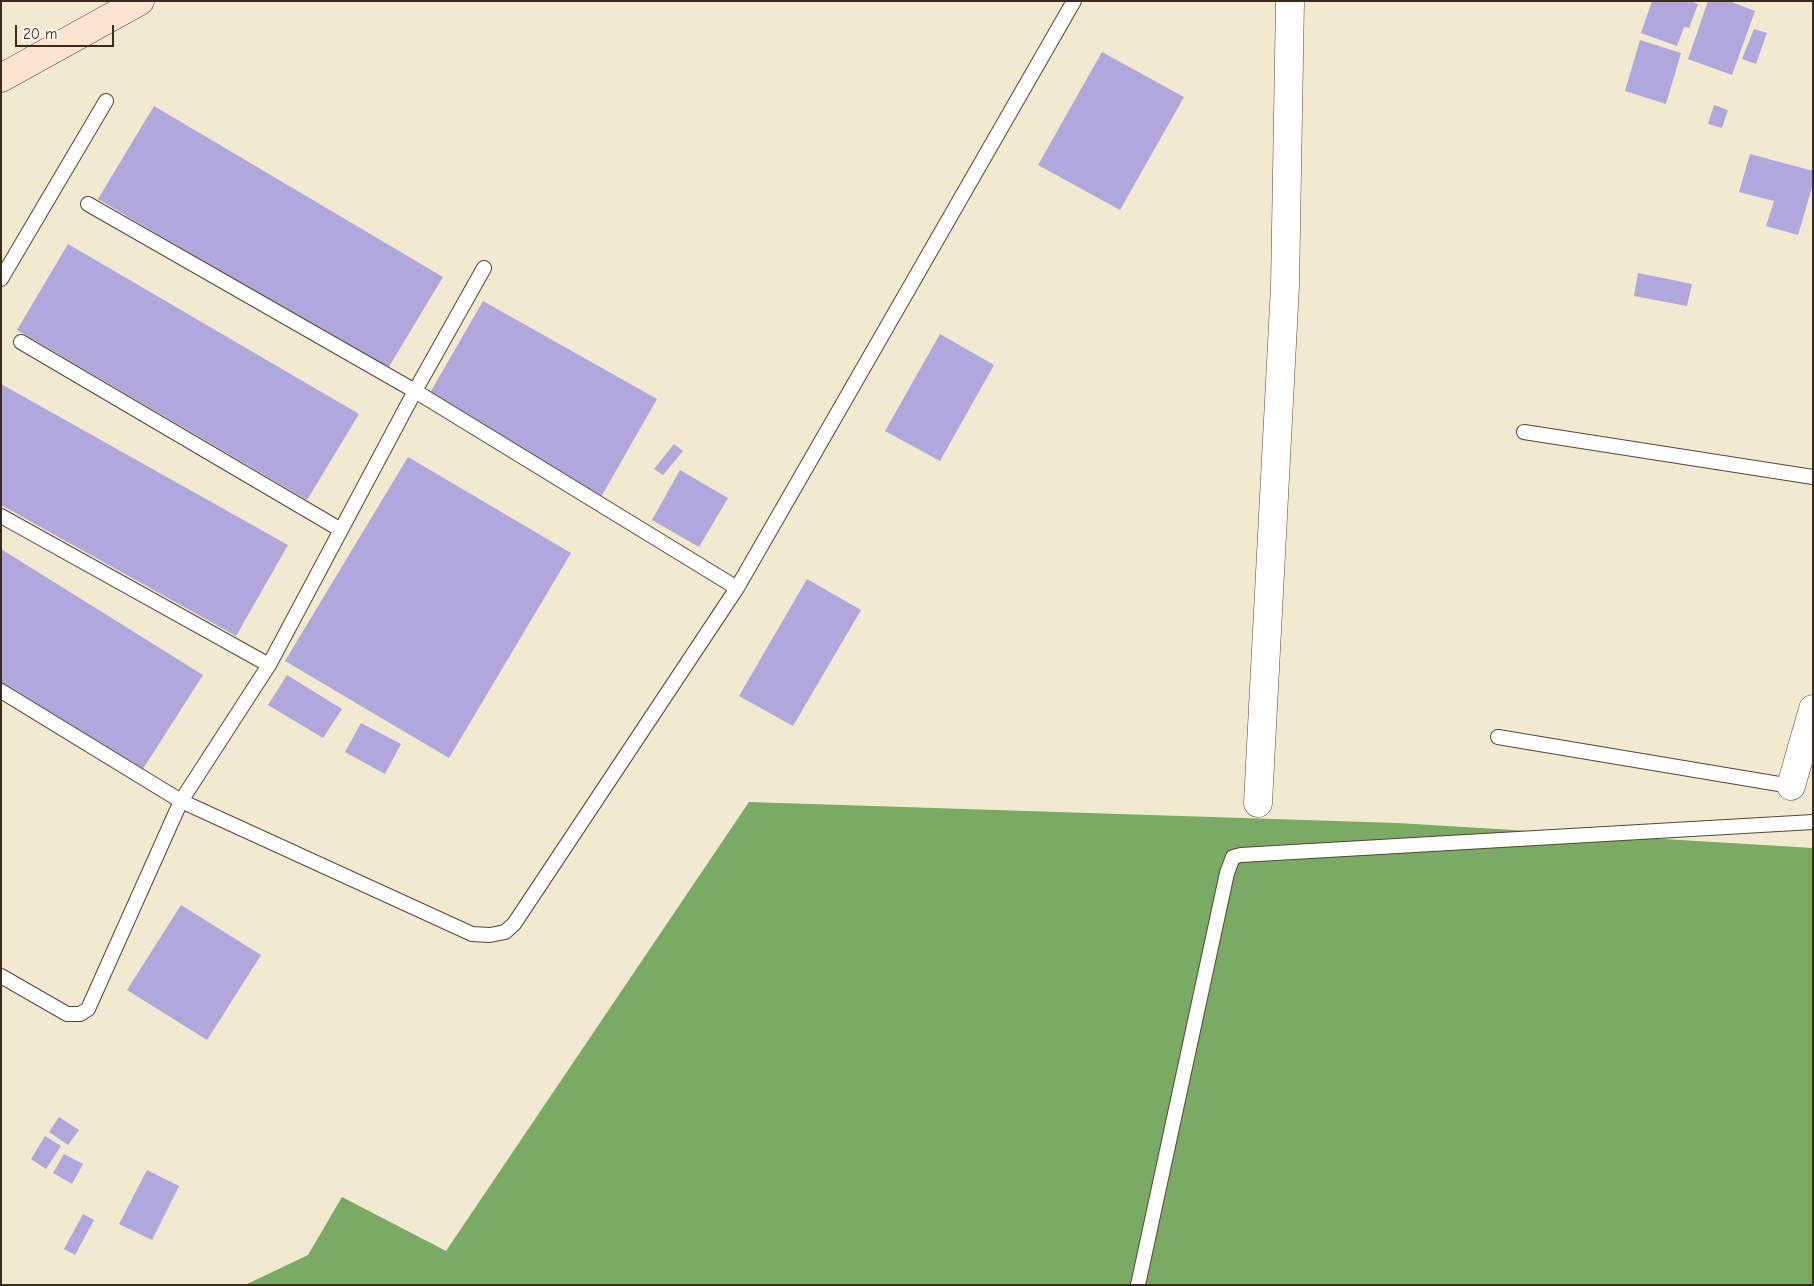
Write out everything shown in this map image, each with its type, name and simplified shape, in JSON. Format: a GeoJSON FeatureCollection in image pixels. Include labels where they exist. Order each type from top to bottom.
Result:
{"type":"FeatureCollection","features":[{"type":"Feature","properties":{"kind":"main road"},"geometry":{"type":"LineString","coordinates":[[1,78],[140,1]]}},
{"type":"Feature","properties":{"kind":"street"},"geometry":{"type":"LineString","coordinates":[[1258,802],[1285,286],[1290,1]]}},
{"type":"Feature","properties":{"kind":"street"},"geometry":{"type":"LineString","coordinates":[[1791,786],[1813,709]]}},
{"type":"Feature","properties":{"kind":"lane"},"geometry":{"type":"LineString","coordinates":[[1,691],[181,801],[472,934],[490,936],[505,932],[514,924],[737,588],[1074,1]]}},
{"type":"Feature","properties":{"kind":"lane"},"geometry":{"type":"LineString","coordinates":[[1,279],[106,102]]}},
{"type":"Feature","properties":{"kind":"lane"},"geometry":{"type":"LineString","coordinates":[[88,204],[415,391],[737,588]]}},
{"type":"Feature","properties":{"kind":"lane"},"geometry":{"type":"LineString","coordinates":[[1,976],[67,1014],[80,1014],[88,1009],[181,801],[269,665],[415,391],[484,268]]}},
{"type":"Feature","properties":{"kind":"lane"},"geometry":{"type":"LineString","coordinates":[[21,342],[342,530]]}},
{"type":"Feature","properties":{"kind":"lane"},"geometry":{"type":"LineString","coordinates":[[1524,432],[1813,477]]}},
{"type":"Feature","properties":{"kind":"lane"},"geometry":{"type":"LineString","coordinates":[[1,516],[269,665]]}},
{"type":"Feature","properties":{"kind":"lane"},"geometry":{"type":"LineString","coordinates":[[1498,737],[1791,786]]}},
{"type":"Feature","properties":{"kind":"lane"},"geometry":{"type":"LineString","coordinates":[[1138,1285],[1225,882],[1234,857],[1241,854],[1813,822]]}},
{"type":"Feature","properties":{"kind":"green space"},"geometry":{"type":"Polygon","coordinates":[[[749,802],[1397,823],[1813,848],[1813,1285],[245,1285],[308,1255],[342,1197],[446,1251],[749,802]]]}},
{"type":"Feature","properties":{"kind":"building"},"geometry":{"type":"Polygon","coordinates":[[[1652,1],[1690,1],[1698,4],[1689,28],[1684,27],[1677,46],[1641,33],[1652,1]]]}},
{"type":"Feature","properties":{"kind":"building"},"geometry":{"type":"Polygon","coordinates":[[[1708,1],[1729,1],[1755,11],[1732,75],[1688,59],[1708,1]]]}},
{"type":"Feature","properties":{"kind":"building"},"geometry":{"type":"Polygon","coordinates":[[[1754,29],[1767,33],[1756,64],[1742,59],[1754,29]]]}},
{"type":"Feature","properties":{"kind":"building"},"geometry":{"type":"Polygon","coordinates":[[[1640,40],[1681,53],[1666,104],[1625,91],[1640,40]]]}},
{"type":"Feature","properties":{"kind":"building"},"geometry":{"type":"Polygon","coordinates":[[[1102,52],[1184,97],[1120,210],[1038,165],[1102,52]]]}},
{"type":"Feature","properties":{"kind":"building"},"geometry":{"type":"Polygon","coordinates":[[[1714,105],[1728,110],[1722,128],[1708,124],[1714,105]]]}},
{"type":"Feature","properties":{"kind":"building"},"geometry":{"type":"Polygon","coordinates":[[[154,106],[443,277],[387,370],[98,199],[154,106]]]}},
{"type":"Feature","properties":{"kind":"building"},"geometry":{"type":"Polygon","coordinates":[[[1750,154],[1813,171],[1813,184],[1798,235],[1766,226],[1774,201],[1739,192],[1750,154]]]}},
{"type":"Feature","properties":{"kind":"building"},"geometry":{"type":"Polygon","coordinates":[[[68,244],[359,414],[307,500],[17,330],[68,244]]]}},
{"type":"Feature","properties":{"kind":"building"},"geometry":{"type":"Polygon","coordinates":[[[1638,273],[1692,284],[1687,306],[1634,296],[1638,273]]]}},
{"type":"Feature","properties":{"kind":"building"},"geometry":{"type":"Polygon","coordinates":[[[483,301],[657,399],[601,497],[427,398],[483,301]]]}},
{"type":"Feature","properties":{"kind":"building"},"geometry":{"type":"Polygon","coordinates":[[[940,334],[994,365],[940,461],[885,431],[940,334]]]}},
{"type":"Feature","properties":{"kind":"building"},"geometry":{"type":"Polygon","coordinates":[[[1,384],[288,545],[236,636],[1,505],[1,384]]]}},
{"type":"Feature","properties":{"kind":"building"},"geometry":{"type":"Polygon","coordinates":[[[674,444],[683,451],[663,475],[654,469],[674,444]]]}},
{"type":"Feature","properties":{"kind":"building"},"geometry":{"type":"Polygon","coordinates":[[[408,457],[571,553],[449,758],[285,661],[408,457]]]}},
{"type":"Feature","properties":{"kind":"building"},"geometry":{"type":"Polygon","coordinates":[[[680,470],[728,498],[699,547],[652,520],[680,470]]]}},
{"type":"Feature","properties":{"kind":"building"},"geometry":{"type":"Polygon","coordinates":[[[1,549],[203,675],[141,772],[1,684],[1,549]]]}},
{"type":"Feature","properties":{"kind":"building"},"geometry":{"type":"Polygon","coordinates":[[[807,579],[861,610],[793,726],[739,696],[807,579]]]}},
{"type":"Feature","properties":{"kind":"building"},"geometry":{"type":"Polygon","coordinates":[[[287,675],[342,709],[323,738],[268,705],[287,675]]]}},
{"type":"Feature","properties":{"kind":"building"},"geometry":{"type":"Polygon","coordinates":[[[361,723],[401,744],[385,774],[345,752],[361,723]]]}},
{"type":"Feature","properties":{"kind":"building"},"geometry":{"type":"Polygon","coordinates":[[[181,905],[261,955],[207,1040],[127,990],[181,905]]]}},
{"type":"Feature","properties":{"kind":"building"},"geometry":{"type":"Polygon","coordinates":[[[59,1117],[79,1130],[68,1145],[49,1132],[59,1117]]]}},
{"type":"Feature","properties":{"kind":"building"},"geometry":{"type":"Polygon","coordinates":[[[45,1136],[61,1146],[46,1169],[31,1159],[45,1136]]]}},
{"type":"Feature","properties":{"kind":"building"},"geometry":{"type":"Polygon","coordinates":[[[64,1154],[83,1164],[72,1184],[53,1173],[64,1154]]]}},
{"type":"Feature","properties":{"kind":"building"},"geometry":{"type":"Polygon","coordinates":[[[147,1170],[179,1186],[152,1240],[119,1224],[147,1170]]]}},
{"type":"Feature","properties":{"kind":"building"},"geometry":{"type":"Polygon","coordinates":[[[83,1214],[94,1220],[75,1255],[64,1249],[83,1214]]]}}]}
